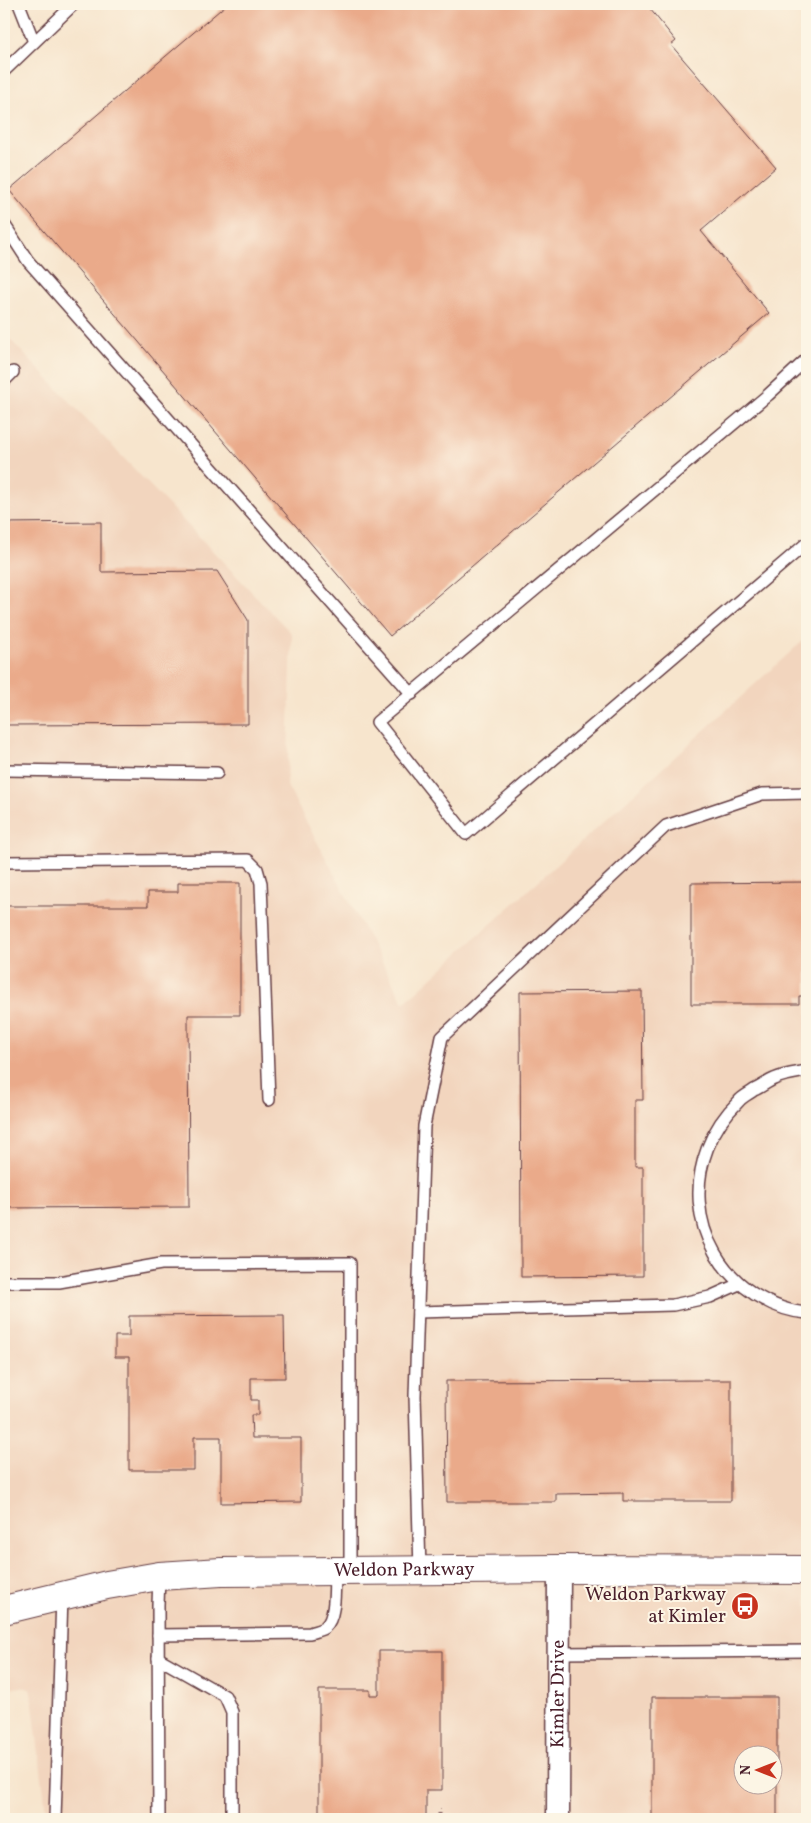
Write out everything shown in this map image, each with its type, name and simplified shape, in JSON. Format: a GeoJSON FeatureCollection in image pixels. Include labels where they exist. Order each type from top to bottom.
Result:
{"type":"FeatureCollection","features":[{"type":"Feature","properties":{"kind":"street","name":"Weldon Parkway"},"geometry":{"type":"LineString","coordinates":[[4,1610],[107,1585],[159,1576],[220,1572],[560,1569],[807,1570]]}},
{"type":"Feature","properties":{"kind":"street","name":"Kimler Drive"},"geometry":{"type":"LineString","coordinates":[[558,1819],[560,1569]]}},
{"type":"Feature","properties":{"kind":"lane"},"geometry":{"type":"LineString","coordinates":[[18,4],[34,42]]}},
{"type":"Feature","properties":{"kind":"lane"},"geometry":{"type":"LineString","coordinates":[[4,71],[74,4]]}},
{"type":"Feature","properties":{"kind":"lane"},"geometry":{"type":"LineString","coordinates":[[4,224],[28,260],[412,694]]}},
{"type":"Feature","properties":{"kind":"lane"},"geometry":{"type":"LineString","coordinates":[[807,359],[768,395],[377,722],[466,834],[807,543]]}},
{"type":"Feature","properties":{"kind":"lane"},"geometry":{"type":"LineString","coordinates":[[4,381],[13,372]]}},
{"type":"Feature","properties":{"kind":"lane"},"geometry":{"type":"LineString","coordinates":[[4,770],[217,773]]}},
{"type":"Feature","properties":{"kind":"lane"},"geometry":{"type":"LineString","coordinates":[[420,1570],[415,1396],[424,1126],[442,1037],[666,826],[762,794],[807,793]]}},
{"type":"Feature","properties":{"kind":"lane"},"geometry":{"type":"LineString","coordinates":[[4,862],[248,860],[257,869],[261,883],[269,1100]]}},
{"type":"Feature","properties":{"kind":"lane"},"geometry":{"type":"LineString","coordinates":[[807,1071],[774,1078],[739,1100],[714,1132],[700,1171],[700,1212],[713,1251],[739,1284],[768,1302],[800,1313],[807,1313]]}},
{"type":"Feature","properties":{"kind":"lane"},"geometry":{"type":"LineString","coordinates":[[4,1282],[59,1282],[161,1264],[350,1263],[343,1571],[334,1600],[331,1618],[325,1627],[310,1633],[158,1635]]}},
{"type":"Feature","properties":{"kind":"lane"},"geometry":{"type":"LineString","coordinates":[[418,1312],[673,1305],[710,1297],[739,1284]]}},
{"type":"Feature","properties":{"kind":"lane"},"geometry":{"type":"LineString","coordinates":[[159,1576],[159,1819]]}},
{"type":"Feature","properties":{"kind":"lane"},"geometry":{"type":"LineString","coordinates":[[55,1819],[62,1595]]}},
{"type":"Feature","properties":{"kind":"lane"},"geometry":{"type":"LineString","coordinates":[[559,1653],[807,1651]]}},
{"type":"Feature","properties":{"kind":"lane"},"geometry":{"type":"LineString","coordinates":[[158,1658],[225,1696],[229,1704],[232,1712],[232,1819]]}},
{"type":"Feature","properties":{"kind":"path"},"geometry":{"type":"LineString","coordinates":[[439,1808],[439,1819]]}},
{"type":"Feature","properties":{"kind":"shaded area"},"geometry":{"type":"Polygon","coordinates":[[[4,333],[292,634],[287,786],[404,1003],[807,637],[807,1819],[47,1819],[31,1688],[4,1687],[4,333]]]}},
{"type":"Feature","properties":{"kind":"building"},"geometry":{"type":"Polygon","coordinates":[[[227,4],[646,4],[676,41],[671,45],[776,167],[701,231],[769,313],[390,636],[9,190],[227,4]]]}},
{"type":"Feature","properties":{"kind":"building"},"geometry":{"type":"Polygon","coordinates":[[[101,522],[101,572],[217,571],[248,620],[248,724],[4,725],[4,523],[101,522]]]}},
{"type":"Feature","properties":{"kind":"building"},"geometry":{"type":"Polygon","coordinates":[[[807,882],[807,996],[799,996],[799,1004],[691,1004],[691,883],[807,882]]]}},
{"type":"Feature","properties":{"kind":"building"},"geometry":{"type":"Polygon","coordinates":[[[178,883],[240,883],[240,1015],[188,1015],[189,1207],[4,1208],[4,906],[148,906],[148,892],[178,892],[178,883]]]}},
{"type":"Feature","properties":{"kind":"building"},"geometry":{"type":"Polygon","coordinates":[[[642,991],[643,1100],[635,1100],[635,1167],[643,1167],[643,1276],[521,1277],[520,992],[642,991]]]}},
{"type":"Feature","properties":{"kind":"building"},"geometry":{"type":"Polygon","coordinates":[[[284,1315],[285,1378],[251,1378],[251,1400],[258,1400],[258,1415],[251,1415],[252,1438],[301,1438],[301,1502],[221,1503],[221,1437],[194,1437],[194,1470],[129,1470],[129,1357],[115,1357],[115,1336],[129,1336],[129,1316],[284,1315]]]}},
{"type":"Feature","properties":{"kind":"building"},"geometry":{"type":"Polygon","coordinates":[[[731,1380],[731,1501],[623,1501],[623,1493],[556,1494],[556,1502],[447,1502],[446,1381],[731,1380]]]}},
{"type":"Feature","properties":{"kind":"building"},"geometry":{"type":"Polygon","coordinates":[[[379,1651],[442,1651],[442,1790],[426,1790],[426,1819],[319,1819],[319,1690],[370,1690],[370,1695],[379,1695],[379,1651]]]}},
{"type":"Feature","properties":{"kind":"building"},"geometry":{"type":"Polygon","coordinates":[[[652,1697],[777,1697],[777,1746],[734,1746],[734,1796],[777,1796],[777,1819],[652,1819],[652,1697]]]}},
{"type":"Feature","properties":{"kind":"place","name":"Weldon Parkway at Kimler"},"geometry":{"type":"Point","coordinates":[745,1606]}}]}
